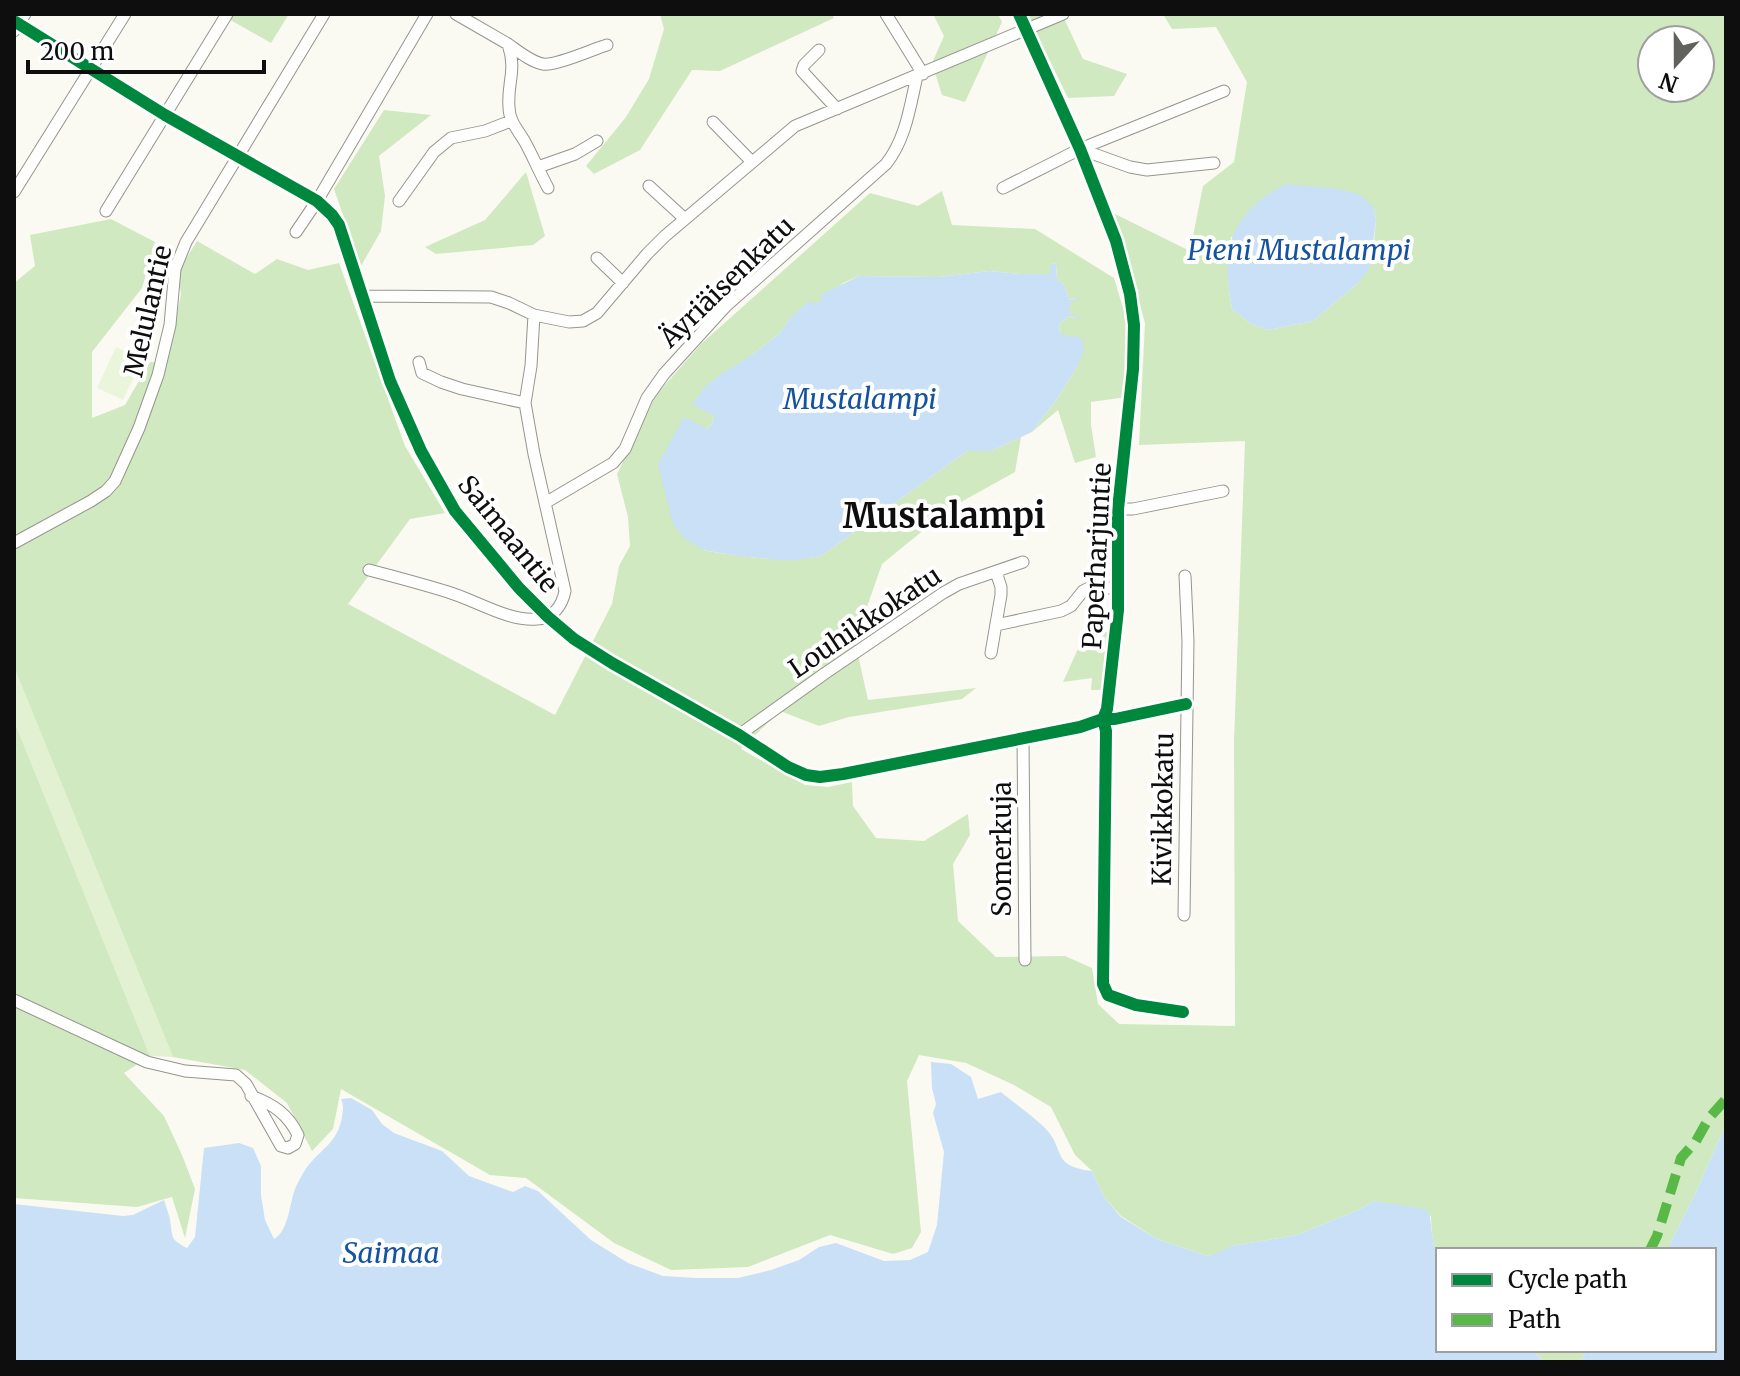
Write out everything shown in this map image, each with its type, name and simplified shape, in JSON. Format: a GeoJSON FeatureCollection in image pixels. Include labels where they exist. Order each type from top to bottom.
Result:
{"type":"FeatureCollection","features":[{"type":"Feature","properties":{"kind":"street"},"geometry":{"type":"LineString","coordinates":[[14,192],[125,14]]}},
{"type":"Feature","properties":{"kind":"street"},"geometry":{"type":"LineString","coordinates":[[106,211],[227,14]]}},
{"type":"Feature","properties":{"kind":"street","name":"Melulantie"},"geometry":{"type":"LineString","coordinates":[[14,543],[91,501],[115,481],[139,428],[162,363],[178,257],[324,14]]}},
{"type":"Feature","properties":{"kind":"street"},"geometry":{"type":"LineString","coordinates":[[296,232],[427,14]]}},
{"type":"Feature","properties":{"kind":"street"},"geometry":{"type":"LineString","coordinates":[[456,14],[528,58],[544,64],[607,45]]}},
{"type":"Feature","properties":{"kind":"street"},"geometry":{"type":"LineString","coordinates":[[886,14],[920,75]]}},
{"type":"Feature","properties":{"kind":"street","name":"Paperharjuntie"},"geometry":{"type":"LineString","coordinates":[[1019,14],[1080,149],[1116,241],[1130,294],[1134,325],[1133,369],[1118,509],[1119,588],[1107,709],[1103,719],[1106,731],[1103,984],[1108,995],[1136,1005],[1183,1012]]}},
{"type":"Feature","properties":{"kind":"street"},"geometry":{"type":"LineString","coordinates":[[363,296],[491,297],[534,315],[569,322],[583,321],[597,313],[647,254],[685,219],[795,126],[1063,14]]}},
{"type":"Feature","properties":{"kind":"street"},"geometry":{"type":"LineString","coordinates":[[18,22],[165,115],[317,201]]}},
{"type":"Feature","properties":{"kind":"street"},"geometry":{"type":"LineString","coordinates":[[508,44],[513,70],[508,109],[511,121],[548,188]]}},
{"type":"Feature","properties":{"kind":"street"},"geometry":{"type":"LineString","coordinates":[[819,50],[802,71],[837,109]]}},
{"type":"Feature","properties":{"kind":"street","name":"Äyriäisenkatu"},"geometry":{"type":"LineString","coordinates":[[545,503],[613,463],[625,449],[647,398],[702,330],[886,164],[894,154],[906,123],[920,75]]}},
{"type":"Feature","properties":{"kind":"street"},"geometry":{"type":"LineString","coordinates":[[1003,188],[1080,149],[1224,91]]}},
{"type":"Feature","properties":{"kind":"street"},"geometry":{"type":"LineString","coordinates":[[399,201],[434,152],[451,138],[485,131],[511,121]]}},
{"type":"Feature","properties":{"kind":"street"},"geometry":{"type":"LineString","coordinates":[[713,122],[752,162]]}},
{"type":"Feature","properties":{"kind":"street"},"geometry":{"type":"LineString","coordinates":[[538,167],[575,154],[597,141]]}},
{"type":"Feature","properties":{"kind":"street"},"geometry":{"type":"LineString","coordinates":[[1080,149],[1147,170],[1214,163]]}},
{"type":"Feature","properties":{"kind":"street"},"geometry":{"type":"LineString","coordinates":[[649,186],[685,219]]}},
{"type":"Feature","properties":{"kind":"street","name":"Saimaantie"},"geometry":{"type":"LineString","coordinates":[[317,201],[339,225],[390,381],[405,418],[442,489],[474,536],[519,588],[574,639],[806,775],[843,774],[1023,738]]}},
{"type":"Feature","properties":{"kind":"street"},"geometry":{"type":"LineString","coordinates":[[597,258],[623,283]]}},
{"type":"Feature","properties":{"kind":"street"},"geometry":{"type":"LineString","coordinates":[[369,570],[451,593],[520,618],[535,620],[548,617],[563,601],[565,591],[525,403],[534,315]]}},
{"type":"Feature","properties":{"kind":"street"},"geometry":{"type":"LineString","coordinates":[[419,362],[422,373],[441,382],[525,403]]}},
{"type":"Feature","properties":{"kind":"street"},"geometry":{"type":"LineString","coordinates":[[1118,509],[1133,509],[1223,491]]}},
{"type":"Feature","properties":{"kind":"street","name":"Louhikkokatu"},"geometry":{"type":"LineString","coordinates":[[739,735],[943,593],[959,584],[1023,562]]}},
{"type":"Feature","properties":{"kind":"street"},"geometry":{"type":"LineString","coordinates":[[991,653],[1001,587],[996,572]]}},
{"type":"Feature","properties":{"kind":"street","name":"Kivikkokatu"},"geometry":{"type":"LineString","coordinates":[[1184,915],[1188,641],[1185,576]]}},
{"type":"Feature","properties":{"kind":"street"},"geometry":{"type":"LineString","coordinates":[[996,625],[1061,611],[1071,606],[1089,588],[1119,588]]}},
{"type":"Feature","properties":{"kind":"street"},"geometry":{"type":"LineString","coordinates":[[1023,738],[1186,704]]}},
{"type":"Feature","properties":{"kind":"street","name":"Somerkuja"},"geometry":{"type":"LineString","coordinates":[[1023,738],[1025,960]]}},
{"type":"Feature","properties":{"kind":"street"},"geometry":{"type":"LineString","coordinates":[[14,1000],[147,1062],[185,1071],[236,1075],[246,1084],[251,1096],[281,1146],[288,1148],[295,1144],[298,1135],[291,1121],[279,1109],[251,1096]]}},
{"type":"Feature","properties":{"kind":"green space"},"geometry":{"type":"Polygon","coordinates":[[[220,14],[289,14],[271,43],[220,14]]]}},
{"type":"Feature","properties":{"kind":"green space"},"geometry":{"type":"Polygon","coordinates":[[[660,14],[832,14],[834,18],[720,71],[692,70],[640,150],[594,174],[586,166],[626,117],[649,79],[664,29],[660,14]]]}},
{"type":"Feature","properties":{"kind":"green space"},"geometry":{"type":"Polygon","coordinates":[[[933,14],[998,14],[1002,22],[965,102],[942,95],[932,63],[944,36],[933,14]]]}},
{"type":"Feature","properties":{"kind":"green space"},"geometry":{"type":"Polygon","coordinates":[[[1027,14],[1062,14],[1083,59],[1127,74],[1114,96],[1068,98],[1027,14]]]}},
{"type":"Feature","properties":{"kind":"green space"},"geometry":{"type":"Polygon","coordinates":[[[1163,14],[1726,14],[1726,1124],[1670,1248],[1436,1248],[1436,1261],[1431,1216],[1374,1201],[1297,1235],[1231,1246],[1219,1254],[1207,1256],[1157,1239],[1121,1216],[1104,1197],[1092,1171],[1075,1155],[1051,1107],[1014,1085],[966,1063],[919,1055],[907,1081],[921,1232],[912,1248],[893,1254],[830,1235],[748,1267],[671,1270],[614,1243],[526,1178],[490,1175],[341,1089],[333,1129],[312,1151],[287,1103],[245,1070],[173,1057],[14,667],[14,283],[35,266],[30,235],[111,219],[155,242],[142,288],[92,352],[92,418],[125,405],[150,362],[167,363],[181,294],[178,272],[197,241],[255,274],[277,259],[308,270],[339,263],[405,446],[445,513],[410,519],[348,604],[555,715],[612,604],[619,566],[630,546],[628,517],[617,474],[656,395],[701,344],[870,193],[918,206],[942,191],[952,225],[1035,229],[1114,278],[1128,325],[1130,361],[1126,397],[1091,402],[1096,457],[1075,463],[1058,410],[1032,432],[1077,367],[1060,334],[1059,324],[1069,316],[1077,318],[1070,313],[1070,303],[1077,298],[1070,300],[1064,285],[1057,279],[1056,264],[1051,263],[1051,274],[989,271],[938,277],[859,276],[791,317],[779,334],[753,354],[707,429],[703,550],[776,559],[821,556],[967,451],[991,451],[1021,437],[1015,472],[952,507],[882,564],[855,641],[868,700],[976,688],[962,699],[849,717],[819,726],[780,711],[741,749],[805,785],[828,787],[852,782],[853,806],[876,838],[924,841],[968,814],[970,835],[953,864],[958,921],[996,957],[1065,956],[1092,968],[1098,1004],[1119,1024],[1235,1026],[1234,742],[1245,441],[1139,445],[1145,323],[1115,214],[1190,251],[1203,186],[1234,162],[1247,82],[1216,27],[1172,29],[1163,14]],[[1374,208],[1231,237],[1228,273],[1232,309],[1251,324],[1268,330],[1313,321],[1359,282],[1374,242],[1374,208]]]}},
{"type":"Feature","properties":{"kind":"green space"},"geometry":{"type":"Polygon","coordinates":[[[384,110],[431,115],[379,156],[385,196],[381,231],[361,266],[334,189],[384,110]]]}},
{"type":"Feature","properties":{"kind":"green space"},"geometry":{"type":"Polygon","coordinates":[[[526,172],[545,236],[533,245],[436,254],[425,247],[485,220],[526,172]]]}},
{"type":"Feature","properties":{"kind":"green space"},"geometry":{"type":"Polygon","coordinates":[[[116,347],[142,360],[123,400],[97,388],[116,347]]]}},
{"type":"Feature","properties":{"kind":"green space"},"geometry":{"type":"Polygon","coordinates":[[[1111,630],[1103,690],[1091,690],[1092,678],[1063,682],[1081,642],[1111,630]]]}},
{"type":"Feature","properties":{"kind":"green space"},"geometry":{"type":"Polygon","coordinates":[[[14,667],[173,1057],[150,1056],[14,721],[14,667]]]}},
{"type":"Feature","properties":{"kind":"green space"},"geometry":{"type":"Polygon","coordinates":[[[14,721],[150,1056],[124,1073],[164,1116],[195,1189],[185,1238],[172,1197],[137,1207],[14,1198],[14,721]]]}},
{"type":"Feature","properties":{"kind":"green space"},"geometry":{"type":"Polygon","coordinates":[[[1534,1352],[1586,1352],[1581,1360],[1575,1362],[1544,1362],[1534,1352]]]}},
{"type":"Feature","properties":{"kind":"water","name":"Pieni Mustalampi"},"geometry":{"type":"Polygon","coordinates":[[[1286,184],[1339,189],[1361,195],[1374,208],[1376,220],[1370,267],[1359,282],[1313,321],[1268,330],[1251,324],[1232,309],[1228,253],[1236,228],[1244,216],[1262,199],[1286,184]]]}},
{"type":"Feature","properties":{"kind":"water","name":"Mustalampi"},"geometry":{"type":"Polygon","coordinates":[[[1051,263],[1056,264],[1057,279],[1064,285],[1070,300],[1082,297],[1070,303],[1070,313],[1083,319],[1069,316],[1059,324],[1060,334],[1082,338],[1084,351],[1057,399],[1032,432],[991,451],[967,451],[821,556],[780,560],[703,550],[684,538],[673,524],[658,464],[684,417],[707,429],[714,416],[692,404],[705,387],[779,334],[791,317],[808,302],[818,303],[822,299],[820,295],[859,276],[938,277],[989,271],[1050,274],[1051,263]]]}},
{"type":"Feature","properties":{"kind":"water","name":"Saimaa"},"geometry":{"type":"Polygon","coordinates":[[[931,1062],[951,1064],[971,1077],[978,1099],[1001,1092],[1045,1128],[1064,1161],[1079,1169],[1092,1171],[1104,1197],[1121,1217],[1157,1239],[1207,1256],[1231,1246],[1297,1235],[1374,1201],[1426,1209],[1430,1217],[1436,1266],[1436,1352],[1534,1352],[1544,1362],[14,1362],[14,1204],[123,1216],[133,1215],[164,1200],[173,1237],[187,1248],[195,1237],[204,1148],[239,1143],[253,1148],[261,1166],[265,1220],[274,1239],[283,1230],[295,1189],[304,1172],[337,1133],[343,1112],[341,1099],[351,1098],[372,1110],[382,1124],[394,1133],[442,1151],[469,1176],[513,1192],[525,1186],[538,1191],[591,1240],[628,1263],[663,1276],[738,1278],[799,1260],[819,1247],[836,1243],[884,1261],[910,1260],[928,1252],[937,1225],[944,1152],[933,1113],[936,1104],[931,1062]]]}},
{"type":"Feature","properties":{"kind":"water"},"geometry":{"type":"Polygon","coordinates":[[[1726,1124],[1726,1362],[1575,1362],[1581,1360],[1586,1352],[1716,1352],[1716,1248],[1670,1248],[1726,1124]]]}},
{"type":"Feature","properties":{"kind":"marked path"},"geometry":{"type":"LineString","coordinates":[[1651,1248],[1681,1158],[1726,1099]]}},
{"type":"Feature","properties":{"kind":"cycle path"},"geometry":{"type":"LineString","coordinates":[[1019,14],[1080,149],[1116,241],[1130,294],[1134,325],[1133,369],[1118,509],[1118,610],[1107,709],[1103,719],[1106,731],[1103,984],[1108,995],[1136,1005],[1183,1012]]}},
{"type":"Feature","properties":{"kind":"cycle path"},"geometry":{"type":"LineString","coordinates":[[14,21],[165,115],[317,201],[332,215],[339,225],[390,381],[421,451],[455,511],[519,588],[574,639],[788,767],[820,777],[843,774],[1186,704]]}},
{"type":"Feature","properties":{"kind":"district","name":"Mustalampi"},"geometry":{"type":"Point","coordinates":[944,516]}}]}
